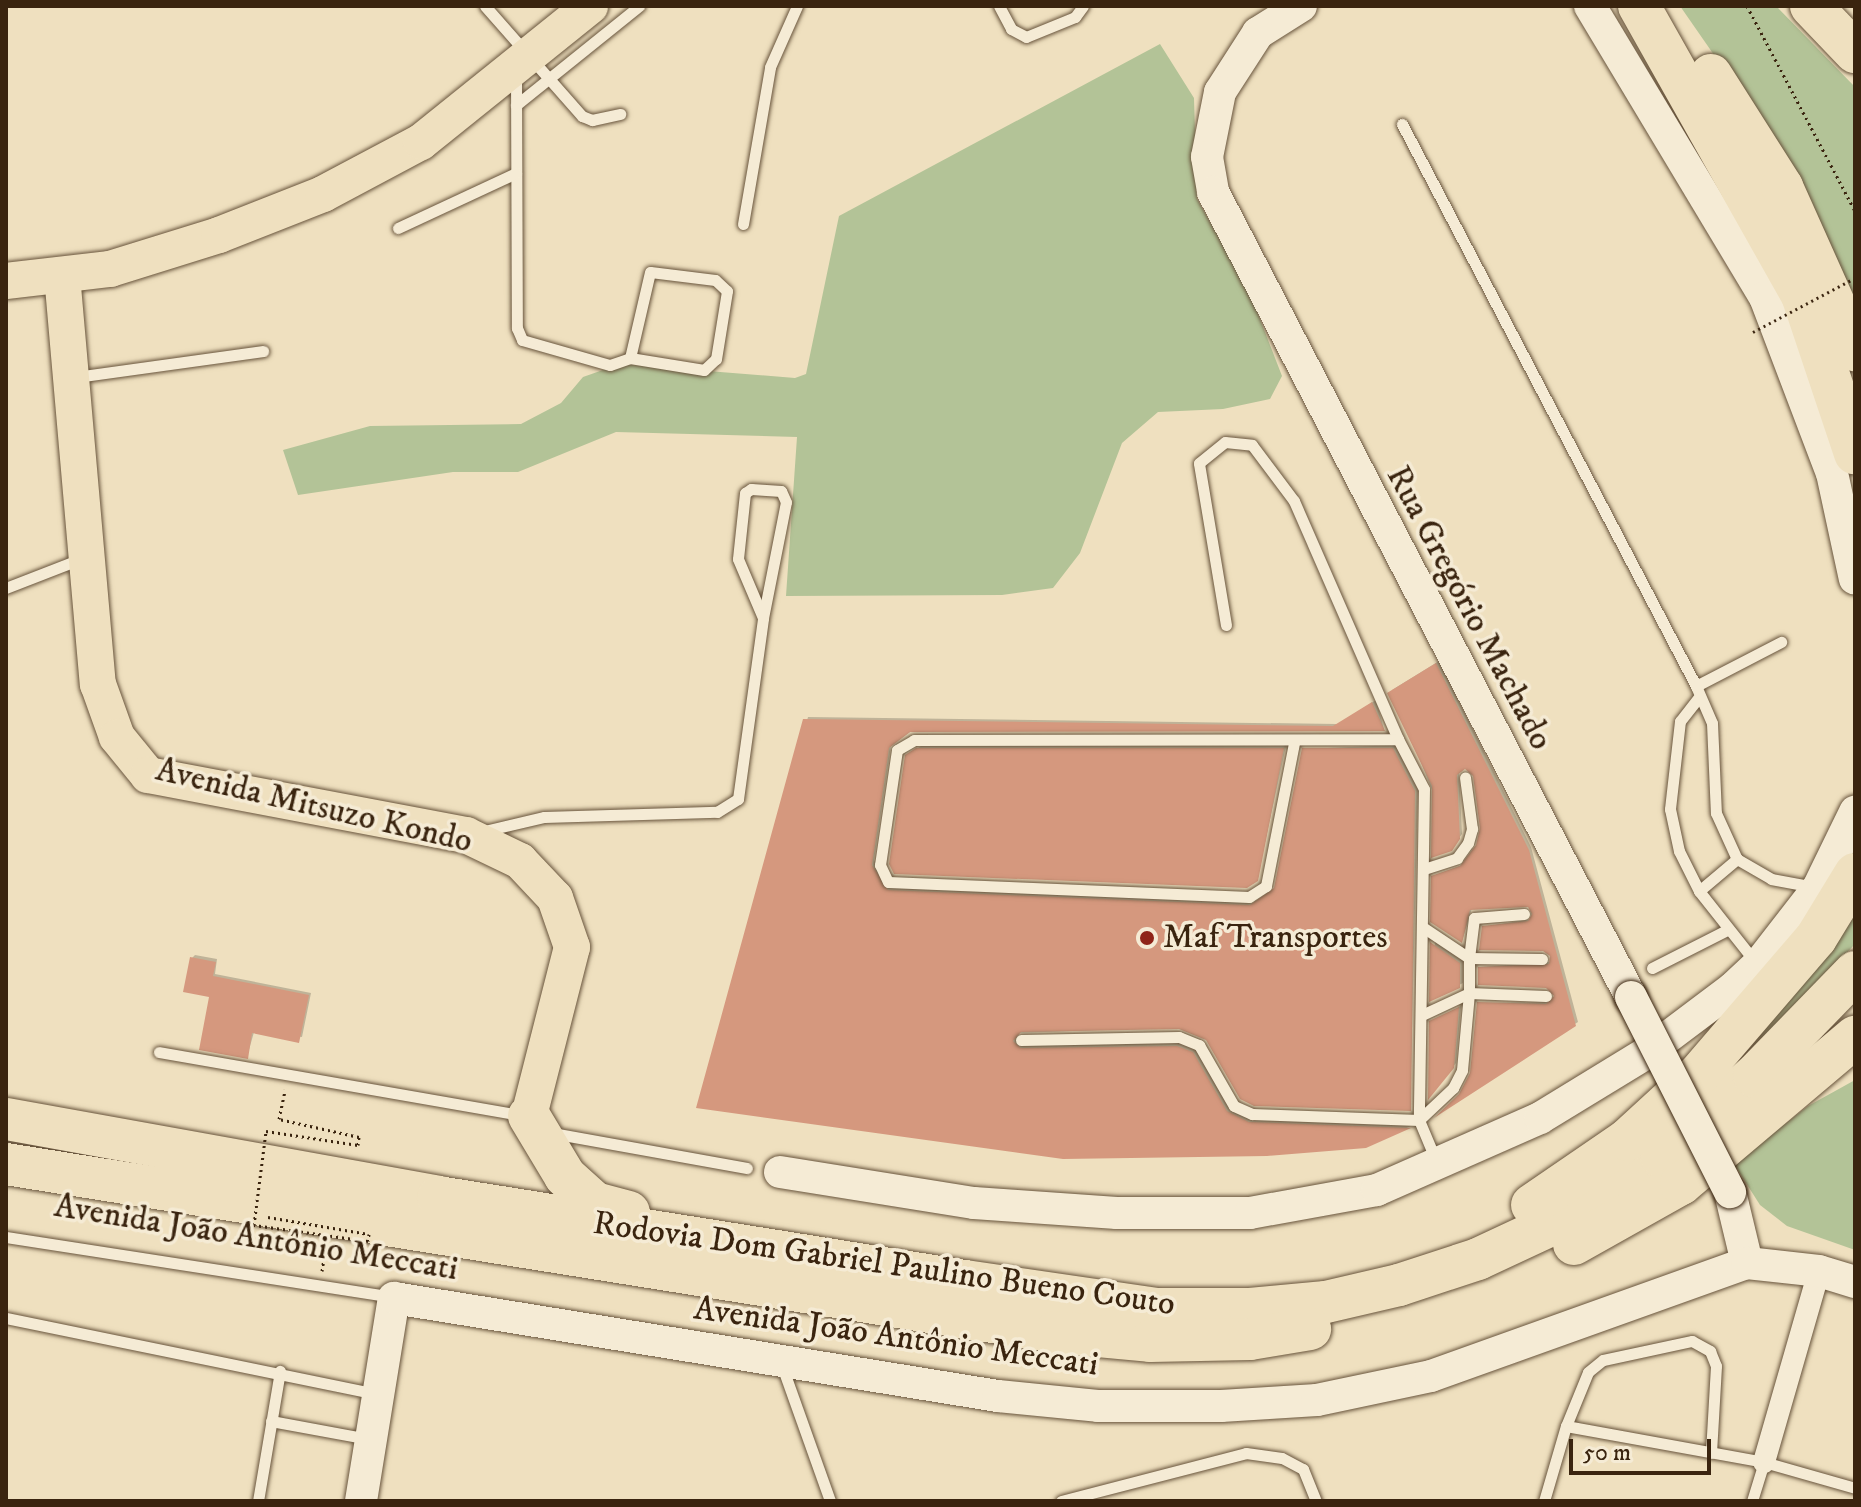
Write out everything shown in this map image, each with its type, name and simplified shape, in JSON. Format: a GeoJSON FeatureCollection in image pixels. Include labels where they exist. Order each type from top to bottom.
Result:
{"type":"FeatureCollection","features":[{"type":"Feature","properties":{"kind":"highway"},"geometry":{"type":"LineString","coordinates":[[1639,6],[1802,295],[1855,453]]}},
{"type":"Feature","properties":{"kind":"highway"},"geometry":{"type":"LineString","coordinates":[[1661,6],[1718,85],[1782,187],[1855,350]]}},
{"type":"Feature","properties":{"kind":"highway"},"geometry":{"type":"LineString","coordinates":[[1811,6],[1855,52]]}},
{"type":"Feature","properties":{"kind":"highway"},"geometry":{"type":"LineString","coordinates":[[1845,6],[1855,17]]}},
{"type":"Feature","properties":{"kind":"highway"},"geometry":{"type":"LineString","coordinates":[[1069,1293],[1159,1292],[1339,1274],[1474,1232],[1550,1196],[1627,1140],[1699,1074],[1816,938],[1836,881]]}},
{"type":"Feature","properties":{"kind":"highway","name":"Rodovia Dom Gabriel Paulino Bueno Couto"},"geometry":{"type":"LineString","coordinates":[[6,1119],[781,1252],[1069,1293],[1157,1309],[1250,1309],[1326,1302],[1478,1259],[1566,1218],[1661,1157],[1754,1076],[1855,972]]}},
{"type":"Feature","properties":{"kind":"highway","name":"Rodovia Dom Gabriel Paulino Bueno Couto"},"geometry":{"type":"LineString","coordinates":[[6,1164],[966,1320],[1150,1341],[1250,1339],[1401,1313],[1489,1281],[1572,1245],[1681,1184],[1855,1037]]}},
{"type":"Feature","properties":{"kind":"highway"},"geometry":{"type":"LineString","coordinates":[[1752,1124],[1855,1055]]}},
{"type":"Feature","properties":{"kind":"highway"},"geometry":{"type":"LineString","coordinates":[[532,1123],[565,1176],[595,1203],[781,1252]]}},
{"type":"Feature","properties":{"kind":"main road"},"geometry":{"type":"LineString","coordinates":[[6,281],[110,269],[219,235],[323,194],[529,79],[590,6]]}},
{"type":"Feature","properties":{"kind":"main road","name":"Rua Gregório Machado"},"geometry":{"type":"LineString","coordinates":[[1301,6],[1258,33],[1220,92],[1207,157],[1213,192],[1234,242],[1631,997],[1730,1192],[1747,1263]]}},
{"type":"Feature","properties":{"kind":"main road"},"geometry":{"type":"LineString","coordinates":[[1590,6],[1765,297],[1832,473],[1855,579]]}},
{"type":"Feature","properties":{"kind":"main road","name":"Avenida Mitsuzo Kondo"},"geometry":{"type":"LineString","coordinates":[[62,275],[98,684],[117,737],[148,775],[466,835],[520,861],[555,898],[567,922],[572,947],[532,1123]]}},
{"type":"Feature","properties":{"kind":"main road"},"geometry":{"type":"LineString","coordinates":[[780,1172],[974,1203],[1190,1215],[1314,1205],[1377,1190],[1540,1118],[1648,1052],[1758,965],[1836,881],[1855,812]]}},
{"type":"Feature","properties":{"kind":"main road","name":"Avenida João Antônio Meccati"},"geometry":{"type":"LineString","coordinates":[[394,1298],[781,1361],[1098,1406],[1317,1400],[1431,1376],[1747,1263],[1819,1271],[1855,1282]]}},
{"type":"Feature","properties":{"kind":"main road"},"geometry":{"type":"LineString","coordinates":[[361,1501],[394,1298]]}},
{"type":"Feature","properties":{"kind":"street"},"geometry":{"type":"LineString","coordinates":[[1764,1462],[1819,1271]]}},
{"type":"Feature","properties":{"kind":"lane"},"geometry":{"type":"LineString","coordinates":[[485,6],[529,79],[592,120],[620,114]]}},
{"type":"Feature","properties":{"kind":"lane"},"geometry":{"type":"LineString","coordinates":[[630,358],[650,272],[715,280],[724,286],[716,359],[709,368],[630,358],[610,365],[522,340],[517,328],[516,173],[529,79],[639,6]]}},
{"type":"Feature","properties":{"kind":"lane"},"geometry":{"type":"LineString","coordinates":[[743,224],[770,67],[797,6]]}},
{"type":"Feature","properties":{"kind":"lane"},"geometry":{"type":"LineString","coordinates":[[999,6],[1011,29],[1026,37],[1075,17],[1083,6]]}},
{"type":"Feature","properties":{"kind":"lane"},"geometry":{"type":"LineString","coordinates":[[1402,124],[1712,723],[1716,813],[1737,859],[1771,879],[1836,881]]}},
{"type":"Feature","properties":{"kind":"lane"},"geometry":{"type":"LineString","coordinates":[[398,228],[516,173]]}},
{"type":"Feature","properties":{"kind":"lane"},"geometry":{"type":"LineString","coordinates":[[71,378],[263,351]]}},
{"type":"Feature","properties":{"kind":"lane"},"geometry":{"type":"LineString","coordinates":[[1226,625],[1199,463],[1225,442],[1252,445],[1294,501],[1398,739],[1424,789],[1424,1014],[1419,1120],[1437,1163]]}},
{"type":"Feature","properties":{"kind":"lane"},"geometry":{"type":"LineString","coordinates":[[466,835],[544,817],[717,812],[738,799],[763,618],[786,502],[781,491],[751,489],[745,493],[738,559],[763,618]]}},
{"type":"Feature","properties":{"kind":"lane"},"geometry":{"type":"LineString","coordinates":[[6,588],[88,556]]}},
{"type":"Feature","properties":{"kind":"lane"},"geometry":{"type":"LineString","coordinates":[[1758,965],[1727,930],[1699,891],[1679,851],[1670,809],[1680,721],[1697,692],[1781,642]]}},
{"type":"Feature","properties":{"kind":"lane"},"geometry":{"type":"LineString","coordinates":[[1294,743],[1266,886],[1249,897],[888,882],[880,865],[897,750],[914,740],[1294,743],[1398,739]]}},
{"type":"Feature","properties":{"kind":"lane"},"geometry":{"type":"LineString","coordinates":[[1424,869],[1457,858],[1468,843],[1472,829],[1465,777]]}},
{"type":"Feature","properties":{"kind":"lane"},"geometry":{"type":"LineString","coordinates":[[1699,891],[1737,859]]}},
{"type":"Feature","properties":{"kind":"lane"},"geometry":{"type":"LineString","coordinates":[[1021,1040],[1179,1037],[1199,1045],[1234,1106],[1252,1114],[1419,1120],[1453,1088],[1462,1070],[1474,918],[1524,914]]}},
{"type":"Feature","properties":{"kind":"lane"},"geometry":{"type":"LineString","coordinates":[[1424,928],[1469,958],[1542,959]]}},
{"type":"Feature","properties":{"kind":"lane"},"geometry":{"type":"LineString","coordinates":[[1652,968],[1727,930]]}},
{"type":"Feature","properties":{"kind":"lane"},"geometry":{"type":"LineString","coordinates":[[1424,1014],[1469,993],[1546,996]]}},
{"type":"Feature","properties":{"kind":"lane"},"geometry":{"type":"LineString","coordinates":[[159,1052],[532,1123],[747,1168]]}},
{"type":"Feature","properties":{"kind":"lane","name":"Avenida João Antônio Meccati"},"geometry":{"type":"LineString","coordinates":[[6,1237],[394,1298]]}},
{"type":"Feature","properties":{"kind":"lane"},"geometry":{"type":"LineString","coordinates":[[6,1318],[280,1371],[377,1394]]}},
{"type":"Feature","properties":{"kind":"lane"},"geometry":{"type":"LineString","coordinates":[[1544,1501],[1566,1426],[1588,1372],[1603,1360],[1692,1341],[1710,1351],[1716,1366],[1711,1453]]}},
{"type":"Feature","properties":{"kind":"lane"},"geometry":{"type":"LineString","coordinates":[[781,1361],[830,1501]]}},
{"type":"Feature","properties":{"kind":"lane"},"geometry":{"type":"LineString","coordinates":[[258,1501],[280,1371]]}},
{"type":"Feature","properties":{"kind":"lane"},"geometry":{"type":"LineString","coordinates":[[271,1421],[371,1439]]}},
{"type":"Feature","properties":{"kind":"lane"},"geometry":{"type":"LineString","coordinates":[[1566,1426],[1764,1462],[1855,1488]]}},
{"type":"Feature","properties":{"kind":"lane"},"geometry":{"type":"LineString","coordinates":[[1061,1501],[1246,1453],[1282,1458],[1303,1469],[1316,1501]]}},
{"type":"Feature","properties":{"kind":"lane"},"geometry":{"type":"LineString","coordinates":[[1752,1501],[1764,1462]]}},
{"type":"Feature","properties":{"kind":"path"},"geometry":{"type":"LineString","coordinates":[[1747,6],[1855,211]]}},
{"type":"Feature","properties":{"kind":"path"},"geometry":{"type":"LineString","coordinates":[[1753,332],[1855,278]]}},
{"type":"Feature","properties":{"kind":"path"},"geometry":{"type":"LineString","coordinates":[[268,1217],[369,1234],[368,1241],[254,1225],[266,1131],[358,1145],[359,1137],[279,1119],[288,1075]]}},
{"type":"Feature","properties":{"kind":"path"},"geometry":{"type":"LineString","coordinates":[[320,1286],[328,1236]]}},
{"type":"Feature","properties":{"kind":"green space"},"geometry":{"type":"Polygon","coordinates":[[[1680,6],[1776,6],[1855,87],[1855,317],[1730,78],[1680,6]]]}},
{"type":"Feature","properties":{"kind":"green space"},"geometry":{"type":"Polygon","coordinates":[[[1160,44],[1194,98],[1197,199],[1249,291],[1282,376],[1270,399],[1223,409],[1158,412],[1122,443],[1080,553],[1053,588],[1002,595],[786,596],[797,437],[616,432],[518,472],[453,472],[298,495],[283,450],[370,426],[521,424],[561,403],[583,377],[620,364],[795,378],[806,374],[839,216],[1160,44]]]}},
{"type":"Feature","properties":{"kind":"green space"},"geometry":{"type":"Polygon","coordinates":[[[1855,893],[1855,944],[1760,1045],[1700,1100],[1855,893]]]}},
{"type":"Feature","properties":{"kind":"green space"},"geometry":{"type":"Polygon","coordinates":[[[1855,1080],[1855,1250],[1787,1226],[1760,1205],[1734,1164],[1808,1106],[1855,1080]]]}},
{"type":"Feature","properties":{"kind":"building"},"geometry":{"type":"Polygon","coordinates":[[[1436,663],[1529,850],[1576,1026],[1434,1118],[1459,1094],[1470,1073],[1477,1002],[1546,1004],[1554,996],[1546,988],[1478,985],[1478,967],[1549,964],[1550,956],[1543,951],[1479,950],[1482,926],[1528,921],[1532,914],[1528,907],[1470,910],[1462,943],[1430,922],[1431,876],[1460,866],[1476,845],[1480,828],[1473,776],[1465,769],[1457,775],[1460,839],[1452,851],[1431,858],[1432,786],[1387,693],[1436,663]]]}},
{"type":"Feature","properties":{"kind":"building","name":"Maf Transportes"},"geometry":{"type":"Polygon","coordinates":[[[1372,702],[1385,731],[910,732],[889,748],[872,865],[888,890],[1250,905],[1274,888],[1302,748],[1393,748],[1415,791],[1411,1111],[1254,1106],[1240,1099],[1206,1040],[1179,1029],[1021,1032],[1013,1041],[1021,1048],[1177,1046],[1193,1052],[1227,1111],[1249,1122],[1411,1128],[1366,1148],[1267,1156],[1063,1159],[696,1108],[803,719],[1333,726],[1372,702]]]}},
{"type":"Feature","properties":{"kind":"building"},"geometry":{"type":"Polygon","coordinates":[[[916,748],[1284,748],[1258,881],[1247,888],[894,874],[889,864],[905,755],[916,748]]]}},
{"type":"Feature","properties":{"kind":"building"},"geometry":{"type":"Polygon","coordinates":[[[1430,942],[1460,963],[1460,988],[1429,1002],[1430,942]]]}},
{"type":"Feature","properties":{"kind":"building"},"geometry":{"type":"Polygon","coordinates":[[[190,957],[216,962],[213,976],[309,995],[299,1043],[252,1033],[248,1059],[199,1050],[209,997],[183,992],[190,957]]]}},
{"type":"Feature","properties":{"kind":"building"},"geometry":{"type":"Polygon","coordinates":[[[1459,1007],[1454,1068],[1428,1100],[1429,1021],[1459,1007]]]}},
{"type":"Feature","properties":{"kind":"place","name":"Maf Transportes"},"geometry":{"type":"Point","coordinates":[1147,938]}}]}
